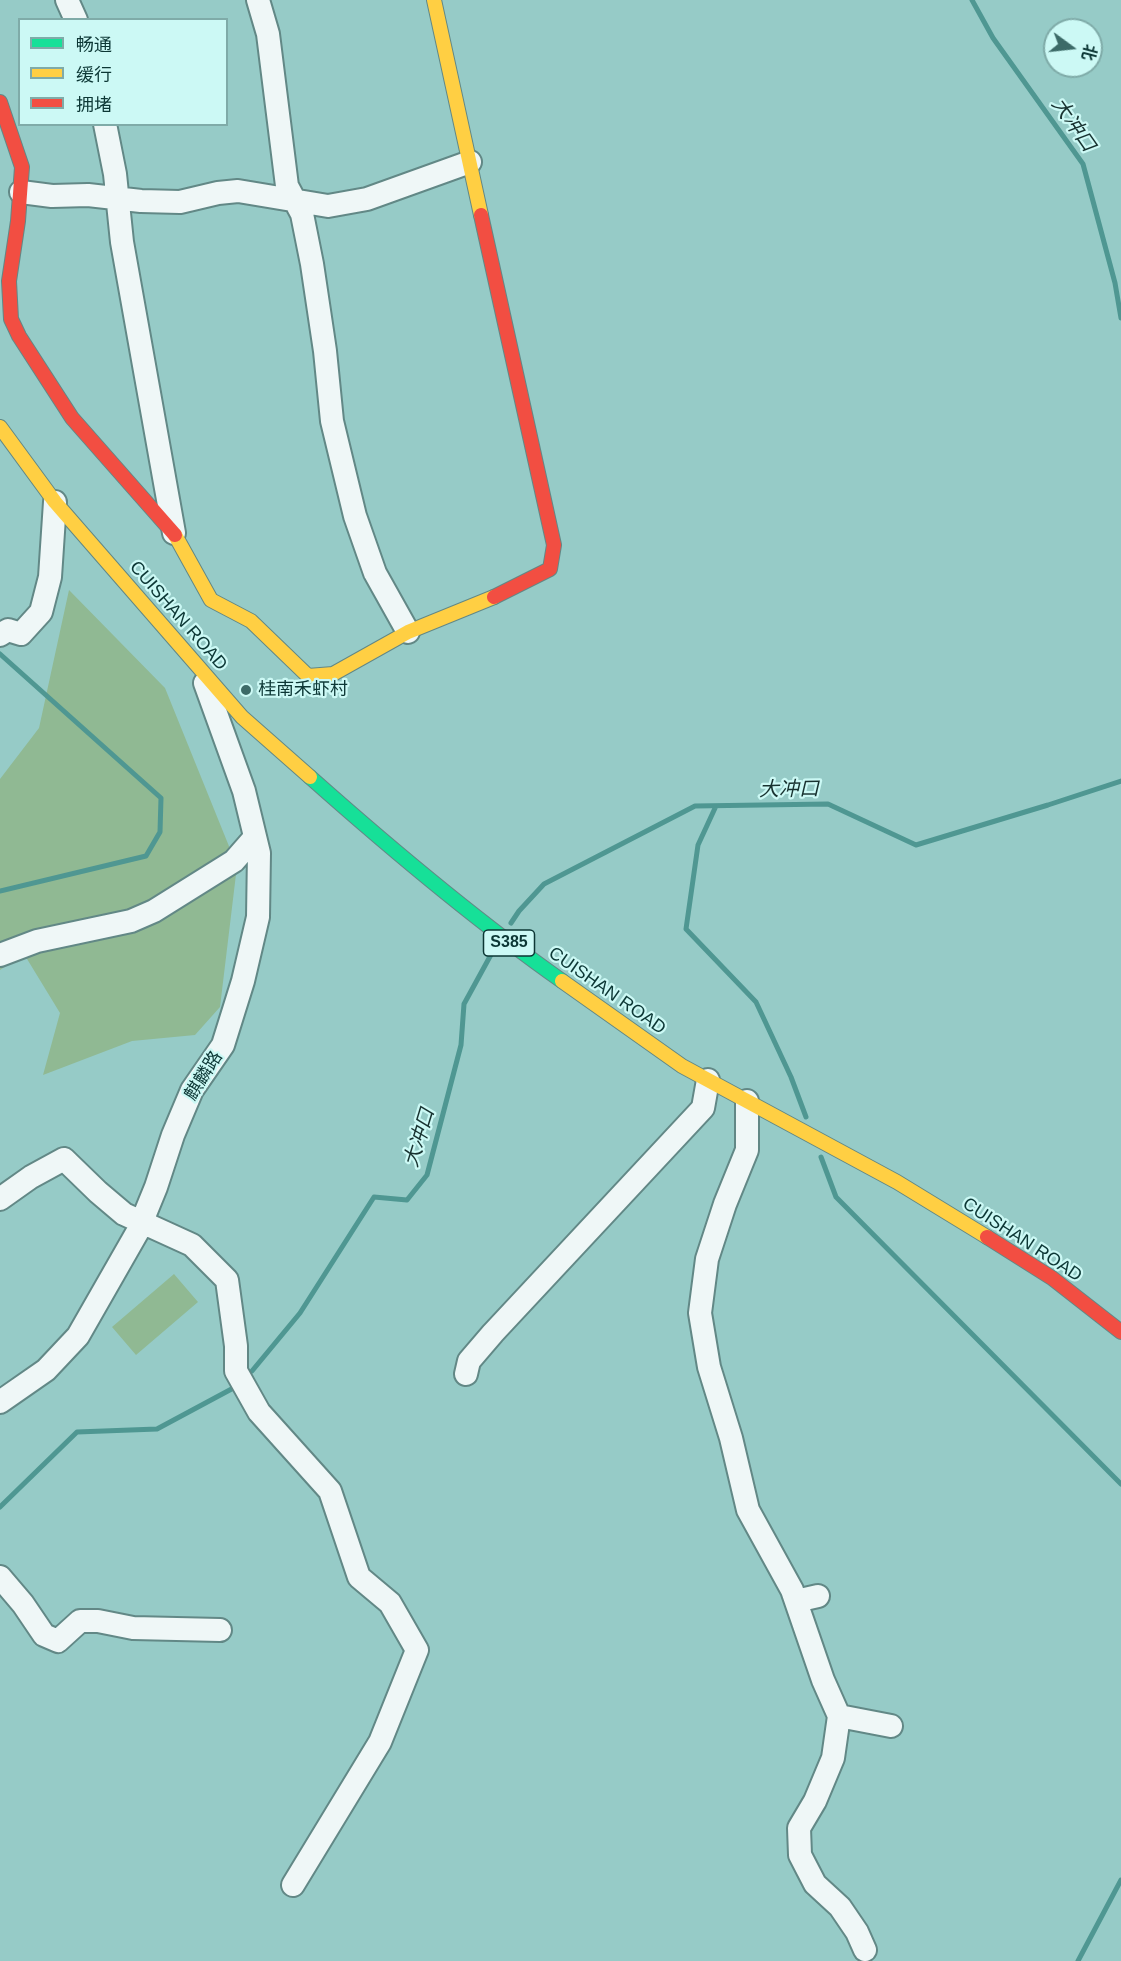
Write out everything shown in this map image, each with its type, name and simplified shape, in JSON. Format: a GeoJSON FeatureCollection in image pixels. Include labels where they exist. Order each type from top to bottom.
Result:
{"type":"FeatureCollection","features":[{"type":"Feature","properties":{"kind":"street"},"geometry":{"type":"LineString","coordinates":[[67,0],[75,18]]}},
{"type":"Feature","properties":{"kind":"street"},"geometry":{"type":"LineString","coordinates":[[258,0],[268,34],[287,186],[302,214],[312,264],[325,351],[332,421],[355,516],[375,573],[408,632]]}},
{"type":"Feature","properties":{"kind":"street"},"geometry":{"type":"LineString","coordinates":[[0,102],[22,167],[21,192],[9,281],[11,319],[15,328],[72,418],[179,539],[211,600],[251,621],[308,676],[333,674],[408,632],[489,600],[550,569],[554,545],[434,0]]}},
{"type":"Feature","properties":{"kind":"street"},"geometry":{"type":"LineString","coordinates":[[105,126],[122,242],[174,533]]}},
{"type":"Feature","properties":{"kind":"street"},"geometry":{"type":"LineString","coordinates":[[21,192],[52,196],[88,195],[141,201],[180,202],[238,191],[328,206],[367,199],[470,162]]}},
{"type":"Feature","properties":{"kind":"street","name":"CUISHAN ROAD"},"geometry":{"type":"LineString","coordinates":[[0,427],[55,502],[242,717],[370,831],[522,953],[682,1066],[897,1182],[1052,1278],[1121,1332]]}},
{"type":"Feature","properties":{"kind":"street"},"geometry":{"type":"LineString","coordinates":[[0,635],[8,630],[21,634],[41,612],[50,577],[55,502]]}},
{"type":"Feature","properties":{"kind":"street","name":"麒麟路"},"geometry":{"type":"LineString","coordinates":[[0,1402],[46,1370],[78,1336],[142,1222],[173,1135],[192,1090],[223,1045],[243,981],[258,917],[259,853],[244,791],[199,667]]}},
{"type":"Feature","properties":{"kind":"street"},"geometry":{"type":"LineString","coordinates":[[0,955],[37,941],[131,921],[154,911],[234,861],[255,837]]}},
{"type":"Feature","properties":{"kind":"street"},"geometry":{"type":"LineString","coordinates":[[466,1374],[469,1361],[493,1333],[703,1108],[708,1080]]}},
{"type":"Feature","properties":{"kind":"street"},"geometry":{"type":"LineString","coordinates":[[747,1101],[747,1150],[725,1204],[707,1259],[700,1313],[709,1367],[731,1438],[748,1510],[792,1590],[823,1680],[839,1716],[833,1758],[815,1801],[800,1828],[800,1855],[815,1884],[840,1907],[857,1932],[865,1950]]}},
{"type":"Feature","properties":{"kind":"street"},"geometry":{"type":"LineString","coordinates":[[0,1199],[31,1177],[64,1159],[124,1214],[192,1245],[227,1280],[236,1346],[236,1371],[259,1412],[330,1491],[359,1577],[390,1603],[417,1650],[380,1742],[293,1884]]}},
{"type":"Feature","properties":{"kind":"street"},"geometry":{"type":"LineString","coordinates":[[0,1577],[23,1604],[44,1635],[58,1641],[80,1621],[98,1621],[133,1628],[220,1630]]}},
{"type":"Feature","properties":{"kind":"street"},"geometry":{"type":"LineString","coordinates":[[796,1601],[818,1596]]}},
{"type":"Feature","properties":{"kind":"street"},"geometry":{"type":"LineString","coordinates":[[839,1716],[891,1726]]}},
{"type":"Feature","properties":{"kind":"green space"},"geometry":{"type":"Polygon","coordinates":[[[69,590],[165,688],[237,866],[220,1007],[195,1035],[132,1041],[43,1075],[60,1013],[24,954],[0,970],[0,779],[39,728],[69,590]]]}},
{"type":"Feature","properties":{"kind":"green space"},"geometry":{"type":"Polygon","coordinates":[[[174,1274],[198,1302],[136,1355],[112,1327],[174,1274]]]}},
{"type":"Feature","properties":{"kind":"waterway","name":"大冲口"},"geometry":{"type":"LineString","coordinates":[[972,0],[993,38],[1083,164],[1115,283],[1121,318]]}},
{"type":"Feature","properties":{"kind":"waterway"},"geometry":{"type":"LineString","coordinates":[[0,654],[161,798],[160,832],[146,856],[0,891]]}},
{"type":"Feature","properties":{"kind":"waterway","name":"大冲口"},"geometry":{"type":"LineString","coordinates":[[511,923],[544,884],[695,806],[828,804],[916,845],[1121,781]]}},
{"type":"Feature","properties":{"kind":"waterway"},"geometry":{"type":"LineString","coordinates":[[716,806],[698,845],[686,929],[756,1002],[791,1077],[806,1117]]}},
{"type":"Feature","properties":{"kind":"waterway","name":"大冲口"},"geometry":{"type":"LineString","coordinates":[[252,1371],[300,1313],[374,1197],[407,1200],[427,1175],[461,1045],[464,1004],[493,951]]}},
{"type":"Feature","properties":{"kind":"waterway"},"geometry":{"type":"LineString","coordinates":[[821,1157],[836,1197],[1121,1484]]}},
{"type":"Feature","properties":{"kind":"waterway","name":"大冲口"},"geometry":{"type":"LineString","coordinates":[[0,1507],[77,1432],[157,1429],[239,1385]]}},
{"type":"Feature","properties":{"kind":"waterway"},"geometry":{"type":"LineString","coordinates":[[1078,1961],[1121,1880]]}},
{"type":"Feature","properties":{"kind":"traffic: fast"},"geometry":{"type":"LineString","coordinates":[[310,777],[433,883],[562,981]]}},
{"type":"Feature","properties":{"kind":"traffic: slow"},"geometry":{"type":"LineString","coordinates":[[434,0],[481,215]]}},
{"type":"Feature","properties":{"kind":"traffic: slow"},"geometry":{"type":"LineString","coordinates":[[0,427],[55,502],[242,717],[310,777]]}},
{"type":"Feature","properties":{"kind":"traffic: slow"},"geometry":{"type":"LineString","coordinates":[[175,535],[211,600],[251,621],[308,676],[333,674],[408,632],[494,597]]}},
{"type":"Feature","properties":{"kind":"traffic: slow"},"geometry":{"type":"LineString","coordinates":[[562,981],[682,1066],[897,1182],[987,1237]]}},
{"type":"Feature","properties":{"kind":"traffic: jam"},"geometry":{"type":"LineString","coordinates":[[0,102],[22,167],[18,221],[9,281],[11,319],[19,336],[72,418],[175,535]]}},
{"type":"Feature","properties":{"kind":"traffic: jam"},"geometry":{"type":"LineString","coordinates":[[481,215],[554,545],[550,569],[494,597]]}},
{"type":"Feature","properties":{"kind":"traffic: jam"},"geometry":{"type":"LineString","coordinates":[[987,1237],[1052,1278],[1121,1332]]}},
{"type":"Feature","properties":{"kind":"place","name":"桂南禾虾村"},"geometry":{"type":"Point","coordinates":[246,690]}}]}
